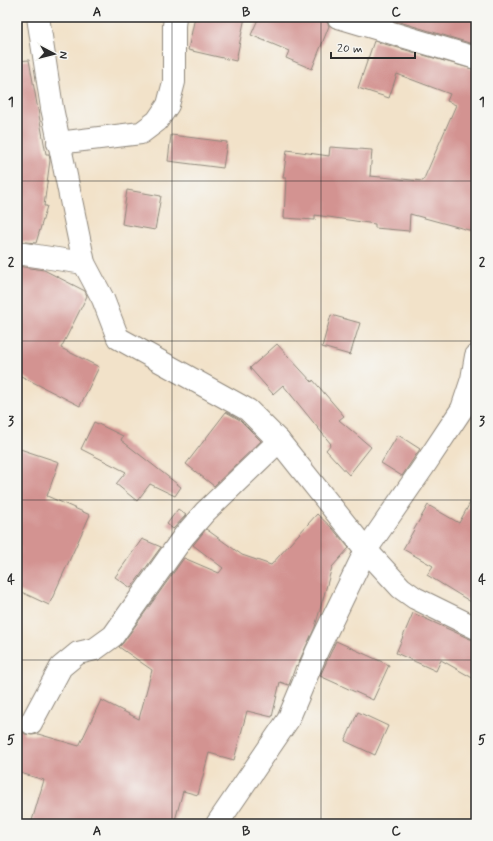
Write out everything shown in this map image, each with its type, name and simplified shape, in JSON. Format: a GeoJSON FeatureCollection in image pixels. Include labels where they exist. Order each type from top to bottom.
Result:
{"type":"FeatureCollection","features":[{"type":"Feature","properties":{"kind":"street"},"geometry":{"type":"LineString","coordinates":[[38,17],[58,143],[84,263],[103,299],[118,338],[248,410],[279,441],[366,550],[402,588],[415,598],[476,628]]}},
{"type":"Feature","properties":{"kind":"street"},"geometry":{"type":"LineString","coordinates":[[58,143],[140,132],[157,121],[168,105],[174,82],[175,17]]}},
{"type":"Feature","properties":{"kind":"street"},"geometry":{"type":"LineString","coordinates":[[338,17],[476,58]]}},
{"type":"Feature","properties":{"kind":"street"},"geometry":{"type":"LineString","coordinates":[[17,253],[84,263]]}},
{"type":"Feature","properties":{"kind":"street"},"geometry":{"type":"LineString","coordinates":[[217,824],[288,720],[317,651],[366,550],[462,409],[472,379],[476,356]]}},
{"type":"Feature","properties":{"kind":"street"},"geometry":{"type":"LineString","coordinates":[[31,723],[61,667],[78,653],[95,649],[113,636],[184,536],[205,512],[279,441]]}},
{"type":"Feature","properties":{"kind":"building"},"geometry":{"type":"Polygon","coordinates":[[[195,17],[245,17],[236,61],[188,50],[195,17]]]}},
{"type":"Feature","properties":{"kind":"building"},"geometry":{"type":"Polygon","coordinates":[[[259,17],[326,17],[329,26],[312,69],[286,58],[289,51],[251,35],[259,17]]]}},
{"type":"Feature","properties":{"kind":"building"},"geometry":{"type":"Polygon","coordinates":[[[383,17],[476,17],[476,45],[383,17]]]}},
{"type":"Feature","properties":{"kind":"building"},"geometry":{"type":"Polygon","coordinates":[[[374,41],[476,70],[476,232],[410,214],[409,231],[375,228],[375,224],[315,215],[315,220],[284,218],[286,178],[283,178],[287,150],[329,156],[330,147],[372,150],[370,176],[423,181],[456,105],[447,101],[450,94],[397,74],[389,98],[358,88],[374,41]]]}},
{"type":"Feature","properties":{"kind":"building"},"geometry":{"type":"Polygon","coordinates":[[[29,60],[46,154],[49,154],[50,160],[44,206],[47,206],[36,243],[17,241],[17,61],[29,60]]]}},
{"type":"Feature","properties":{"kind":"building"},"geometry":{"type":"Polygon","coordinates":[[[171,135],[227,142],[223,168],[168,161],[171,135]]]}},
{"type":"Feature","properties":{"kind":"building"},"geometry":{"type":"Polygon","coordinates":[[[127,190],[161,196],[155,230],[122,224],[127,190]]]}},
{"type":"Feature","properties":{"kind":"building"},"geometry":{"type":"Polygon","coordinates":[[[17,266],[44,270],[85,291],[87,296],[61,348],[99,367],[80,406],[17,374],[17,266]]]}},
{"type":"Feature","properties":{"kind":"building"},"geometry":{"type":"Polygon","coordinates":[[[331,315],[360,323],[350,355],[322,347],[331,315]]]}},
{"type":"Feature","properties":{"kind":"building"},"geometry":{"type":"Polygon","coordinates":[[[277,344],[312,382],[313,380],[344,416],[339,420],[371,447],[349,475],[326,450],[331,444],[283,385],[273,394],[250,368],[277,344]]]}},
{"type":"Feature","properties":{"kind":"building"},"geometry":{"type":"Polygon","coordinates":[[[226,412],[240,420],[261,441],[214,486],[186,464],[226,412]]]}},
{"type":"Feature","properties":{"kind":"building"},"geometry":{"type":"Polygon","coordinates":[[[94,422],[123,436],[121,440],[181,487],[175,496],[150,484],[137,501],[116,484],[126,472],[81,449],[94,422]]]}},
{"type":"Feature","properties":{"kind":"building"},"geometry":{"type":"Polygon","coordinates":[[[398,435],[420,449],[402,476],[381,463],[398,435]]]}},
{"type":"Feature","properties":{"kind":"building"},"geometry":{"type":"Polygon","coordinates":[[[17,448],[59,462],[47,496],[90,515],[49,605],[17,590],[17,448]]]}},
{"type":"Feature","properties":{"kind":"building"},"geometry":{"type":"Polygon","coordinates":[[[476,492],[476,605],[427,575],[433,566],[403,549],[428,505],[459,523],[476,492]]]}},
{"type":"Feature","properties":{"kind":"building"},"geometry":{"type":"Polygon","coordinates":[[[178,509],[186,515],[173,529],[167,524],[178,509]]]}},
{"type":"Feature","properties":{"kind":"building"},"geometry":{"type":"Polygon","coordinates":[[[317,514],[332,528],[349,548],[332,567],[315,627],[297,666],[296,665],[289,685],[280,682],[272,717],[247,711],[234,760],[209,753],[198,795],[183,791],[174,824],[31,824],[44,780],[17,772],[17,727],[20,728],[25,734],[38,734],[79,746],[101,700],[139,719],[152,670],[119,647],[184,558],[219,573],[223,568],[193,545],[206,529],[242,555],[271,565],[317,514]]]}},
{"type":"Feature","properties":{"kind":"building"},"geometry":{"type":"Polygon","coordinates":[[[142,539],[161,547],[131,588],[115,577],[142,539]]]}},
{"type":"Feature","properties":{"kind":"building"},"geometry":{"type":"Polygon","coordinates":[[[413,613],[470,639],[476,640],[476,680],[441,660],[436,671],[396,653],[413,613]]]}},
{"type":"Feature","properties":{"kind":"building"},"geometry":{"type":"Polygon","coordinates":[[[336,641],[389,665],[373,700],[320,676],[336,641]]]}},
{"type":"Feature","properties":{"kind":"building"},"geometry":{"type":"Polygon","coordinates":[[[358,712],[388,726],[375,755],[345,741],[358,712]]]}}]}
